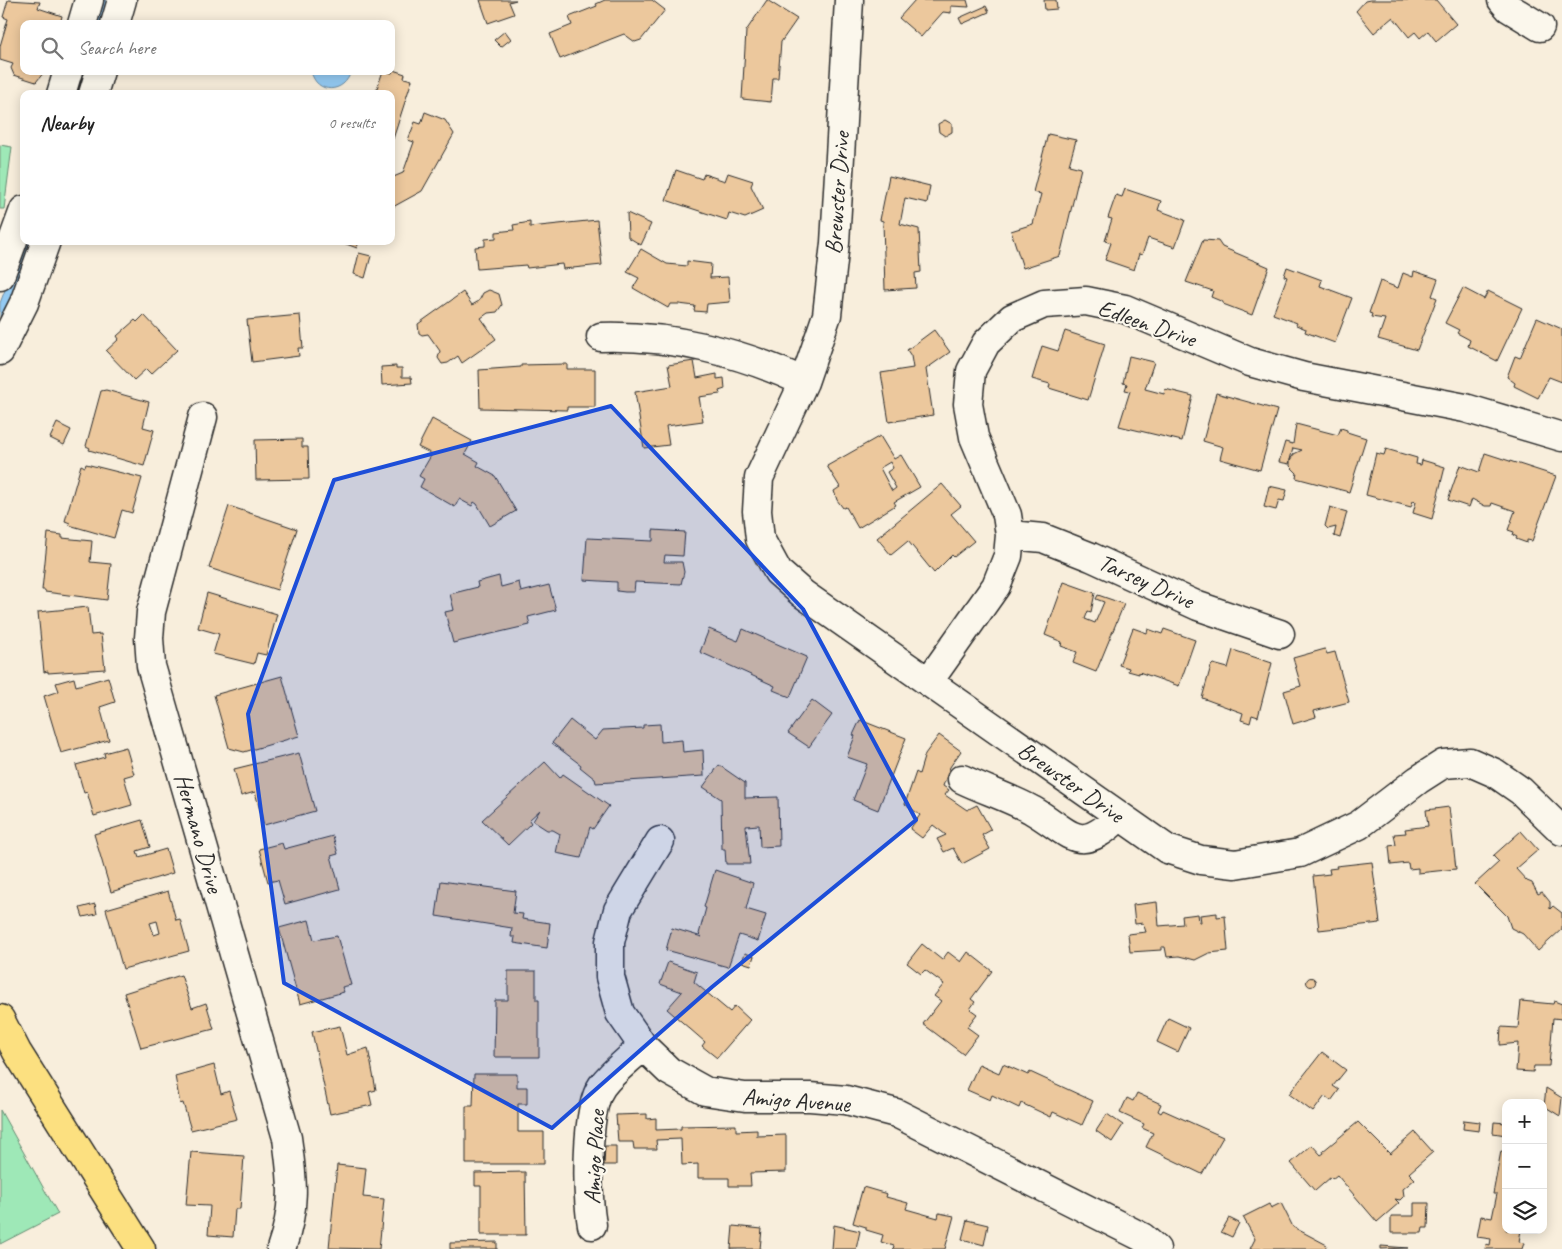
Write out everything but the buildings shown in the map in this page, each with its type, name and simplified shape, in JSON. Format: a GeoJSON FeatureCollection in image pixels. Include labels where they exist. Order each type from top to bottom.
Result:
{"type":"FeatureCollection","features":[{"type":"Feature","properties":{"kind":"main road"},"geometry":{"type":"LineString","coordinates":[[0,1019],[17,1052],[140,1249]]}},
{"type":"Feature","properties":{"kind":"street"},"geometry":{"type":"LineString","coordinates":[[83,20],[89,0]]}},
{"type":"Feature","properties":{"kind":"street"},"geometry":{"type":"LineString","coordinates":[[115,20],[122,0]]}},
{"type":"Feature","properties":{"kind":"street","name":"Brewster Drive"},"geometry":{"type":"LineString","coordinates":[[849,0],[835,243],[827,314],[804,382],[759,478],[757,511],[760,539],[778,572],[803,594],[1166,849],[1201,860],[1235,864],[1300,853],[1359,825],[1418,780],[1443,764],[1470,762],[1495,773],[1521,791],[1562,831]]}},
{"type":"Feature","properties":{"kind":"street"},"geometry":{"type":"LineString","coordinates":[[1502,0],[1509,8],[1540,27]]}},
{"type":"Feature","properties":{"kind":"street"},"geometry":{"type":"LineString","coordinates":[[62,90],[67,75]]}},
{"type":"Feature","properties":{"kind":"street"},"geometry":{"type":"LineString","coordinates":[[95,90],[99,75]]}},
{"type":"Feature","properties":{"kind":"street"},"geometry":{"type":"LineString","coordinates":[[0,276],[20,221]]}},
{"type":"Feature","properties":{"kind":"street"},"geometry":{"type":"LineString","coordinates":[[0,351],[24,304],[45,245]]}},
{"type":"Feature","properties":{"kind":"street","name":"Edleen Drive"},"geometry":{"type":"LineString","coordinates":[[929,681],[996,586],[1008,556],[1010,535],[1007,515],[974,437],[968,404],[971,371],[986,343],[1012,318],[1044,304],[1086,301],[1125,309],[1250,362],[1304,377],[1465,408],[1562,437]]}},
{"type":"Feature","properties":{"kind":"street"},"geometry":{"type":"LineString","coordinates":[[602,337],[636,336],[682,342],[774,367],[804,382]]}},
{"type":"Feature","properties":{"kind":"street","name":"Hermano Drive"},"geometry":{"type":"LineString","coordinates":[[203,417],[151,612],[149,638],[151,666],[287,1138],[293,1185],[290,1222],[281,1249]]}},
{"type":"Feature","properties":{"kind":"street","name":"Tarsey Drive"},"geometry":{"type":"LineString","coordinates":[[1010,535],[1043,538],[1091,556],[1198,606],[1280,634]]}},
{"type":"Feature","properties":{"kind":"street"},"geometry":{"type":"LineString","coordinates":[[962,779],[1032,810],[1063,833],[1078,838],[1089,838],[1103,832],[1120,816]]}},
{"type":"Feature","properties":{"kind":"street","name":"Amigo Avenue"},"geometry":{"type":"LineString","coordinates":[[660,841],[618,910],[610,942],[610,977],[620,1013],[643,1046],[668,1071],[705,1091],[745,1098],[810,1097],[846,1100],[896,1113],[1142,1237],[1156,1249]]}},
{"type":"Feature","properties":{"kind":"street","name":"Amigo Place"},"geometry":{"type":"LineString","coordinates":[[592,1226],[589,1205],[594,1105],[602,1086],[643,1046]]}},
{"type":"Feature","properties":{"kind":"highlighted area"},"geometry":{"type":"Polygon","coordinates":[[[611,406],[803,609],[916,820],[712,987],[552,1128],[284,983],[248,714],[334,480],[611,406]]]}},
{"type":"Feature","properties":{"kind":"green space"},"geometry":{"type":"Polygon","coordinates":[[[0,145],[12,147],[4,209],[0,209],[0,145]]]}},
{"type":"Feature","properties":{"kind":"green space"},"geometry":{"type":"Polygon","coordinates":[[[0,1110],[58,1214],[0,1244],[0,1110]]]}},
{"type":"Feature","properties":{"kind":"water"},"geometry":{"type":"Polygon","coordinates":[[[98,0],[114,0],[108,20],[92,20],[98,0]]]}},
{"type":"Feature","properties":{"kind":"water"},"geometry":{"type":"Polygon","coordinates":[[[312,75],[350,75],[343,84],[331,89],[324,88],[314,79],[312,75]]]}},
{"type":"Feature","properties":{"kind":"water"},"geometry":{"type":"Polygon","coordinates":[[[22,245],[36,245],[0,333],[0,303],[22,245]]]}}]}
